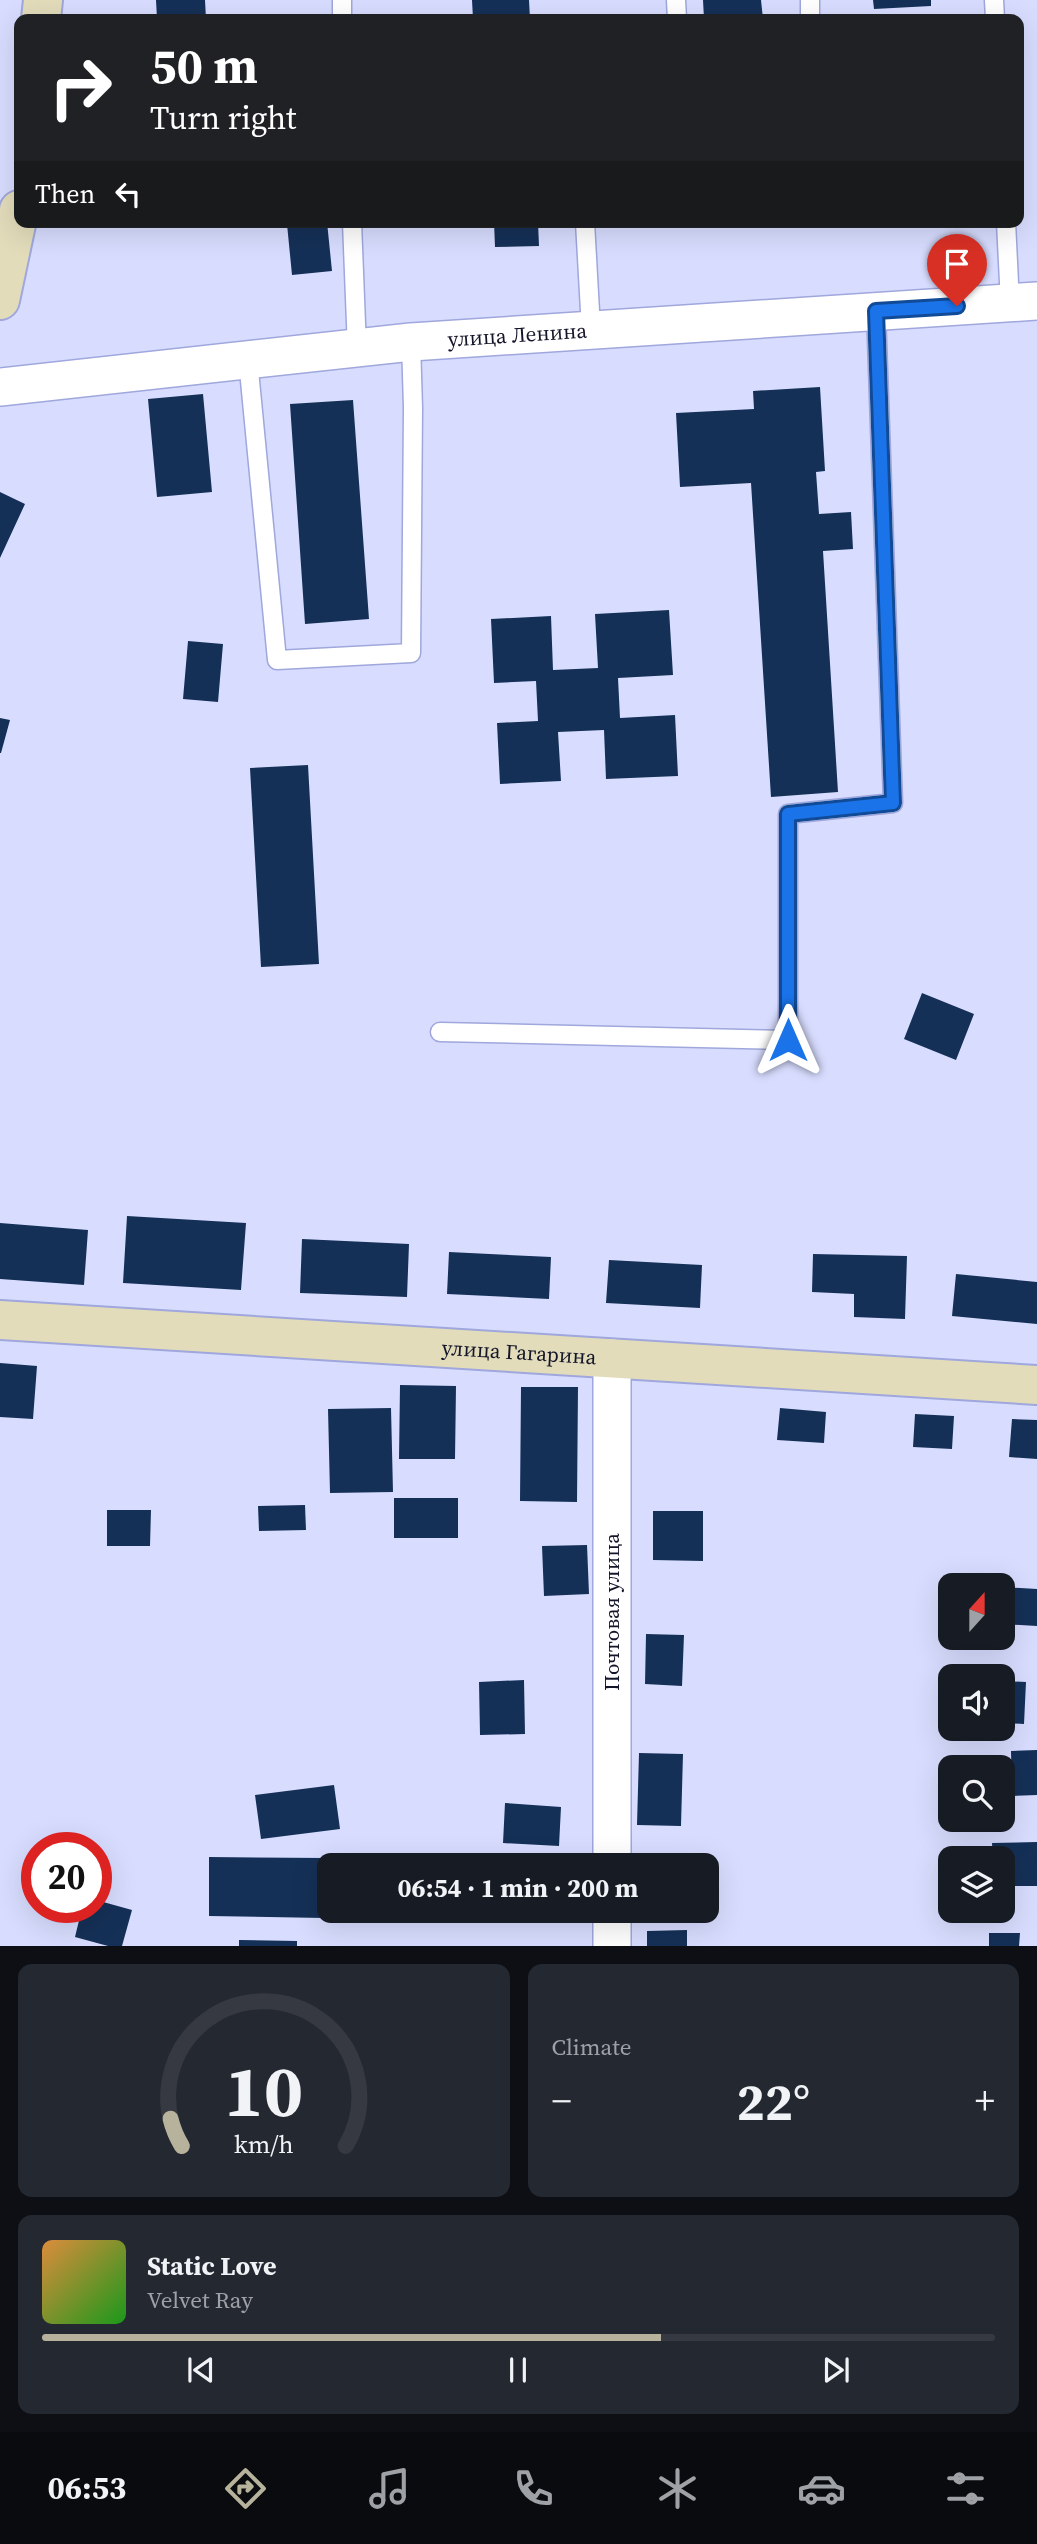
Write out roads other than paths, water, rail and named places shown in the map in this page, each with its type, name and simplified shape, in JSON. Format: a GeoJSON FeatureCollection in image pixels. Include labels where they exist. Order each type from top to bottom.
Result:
{"type":"FeatureCollection","features":[{"type":"Feature","properties":{"kind":"street"},"geometry":{"type":"LineString","coordinates":[[0,300],[15,228]]}},
{"type":"Feature","properties":{"kind":"street","name":"улица Ленина"},"geometry":{"type":"LineString","coordinates":[[0,387],[411,342],[591,328],[1024,302]]}},
{"type":"Feature","properties":{"kind":"street","name":"улица Гагарина"},"geometry":{"type":"LineString","coordinates":[[0,1320],[1037,1385]]}},
{"type":"Feature","properties":{"kind":"street","name":"Почтовая улица"},"geometry":{"type":"LineString","coordinates":[[612,1358],[612,1853]]}},
{"type":"Feature","properties":{"kind":"street"},"geometry":{"type":"LineString","coordinates":[[612,1923],[612,1945]]}},
{"type":"Feature","properties":{"kind":"lane"},"geometry":{"type":"LineString","coordinates":[[352,228],[357,349]]}},
{"type":"Feature","properties":{"kind":"lane"},"geometry":{"type":"LineString","coordinates":[[585,228],[591,328]]}},
{"type":"Feature","properties":{"kind":"lane"},"geometry":{"type":"LineString","coordinates":[[1007,228],[1024,302]]}},
{"type":"Feature","properties":{"kind":"lane"},"geometry":{"type":"LineString","coordinates":[[440,1032],[788,1040],[788,814],[893,803],[876,311]]}},
{"type":"Feature","properties":{"kind":"lane"},"geometry":{"type":"LineString","coordinates":[[248,360],[277,660],[411,653],[414,408],[411,342]]}}]}
